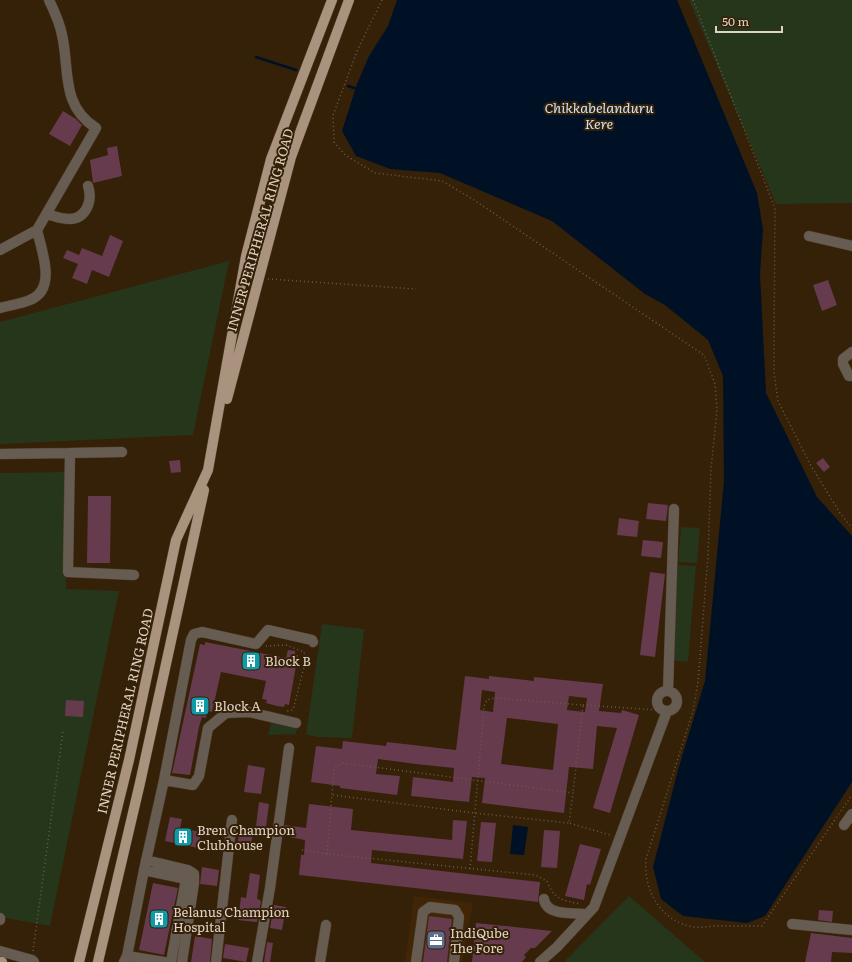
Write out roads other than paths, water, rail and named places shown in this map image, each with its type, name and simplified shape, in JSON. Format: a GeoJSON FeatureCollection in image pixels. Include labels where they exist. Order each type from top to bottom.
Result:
{"type":"FeatureCollection","features":[{"type":"Feature","properties":{"kind":"main road","name":"INNER PERIPHERAL RING ROAD"},"geometry":{"type":"LineString","coordinates":[[98,962],[140,782],[208,470],[246,256],[272,159],[332,0]]}},
{"type":"Feature","properties":{"kind":"main road","name":"INNER PERIPHERAL RING ROAD"},"geometry":{"type":"LineString","coordinates":[[79,962],[129,760],[176,540],[208,470],[291,157],[349,0]]}},
{"type":"Feature","properties":{"kind":"street"},"geometry":{"type":"LineString","coordinates":[[0,250],[37,230],[96,128],[83,118],[72,99],[66,76],[62,35],[49,0]]}},
{"type":"Feature","properties":{"kind":"street"},"geometry":{"type":"LineString","coordinates":[[47,214],[69,219],[78,217],[86,211],[90,202],[88,186]]}},
{"type":"Feature","properties":{"kind":"street"},"geometry":{"type":"LineString","coordinates":[[0,308],[30,300],[43,290],[46,284],[45,262],[37,230]]}},
{"type":"Feature","properties":{"kind":"street"},"geometry":{"type":"LineString","coordinates":[[809,236],[852,246]]}},
{"type":"Feature","properties":{"kind":"street"},"geometry":{"type":"LineString","coordinates":[[852,352],[843,359],[843,364],[849,376],[852,376]]}},
{"type":"Feature","properties":{"kind":"street"},"geometry":{"type":"LineString","coordinates":[[0,454],[122,452]]}},
{"type":"Feature","properties":{"kind":"street"},"geometry":{"type":"LineString","coordinates":[[70,453],[68,572],[134,575]]}},
{"type":"Feature","properties":{"kind":"street"},"geometry":{"type":"LineString","coordinates":[[668,690],[674,509]]}},
{"type":"Feature","properties":{"kind":"street"},"geometry":{"type":"LineString","coordinates":[[164,962],[126,959],[164,780],[191,640],[194,634],[202,632],[256,644],[268,630],[312,640],[313,642]]}},
{"type":"Feature","properties":{"kind":"street"},"geometry":{"type":"LineString","coordinates":[[668,690],[672,692],[677,699],[675,708],[664,711],[657,705],[657,698],[661,692],[668,690]]}},
{"type":"Feature","properties":{"kind":"street"},"geometry":{"type":"LineString","coordinates":[[540,962],[557,947],[590,911],[620,838],[664,711]]}},
{"type":"Feature","properties":{"kind":"street"},"geometry":{"type":"LineString","coordinates":[[164,780],[193,785],[200,776],[208,728],[226,713],[248,712],[296,723]]}},
{"type":"Feature","properties":{"kind":"street"},"geometry":{"type":"LineString","coordinates":[[257,962],[270,888],[289,748]]}},
{"type":"Feature","properties":{"kind":"street"},"geometry":{"type":"LineString","coordinates":[[844,825],[852,814]]}},
{"type":"Feature","properties":{"kind":"street"},"geometry":{"type":"LineString","coordinates":[[216,962],[232,820]]}},
{"type":"Feature","properties":{"kind":"street"},"geometry":{"type":"LineString","coordinates":[[145,865],[186,879],[170,962]]}},
{"type":"Feature","properties":{"kind":"street"},"geometry":{"type":"LineString","coordinates":[[145,865],[188,870],[194,874],[194,883],[182,962]]}},
{"type":"Feature","properties":{"kind":"street"},"geometry":{"type":"LineString","coordinates":[[544,899],[546,905],[552,910],[590,911]]}},
{"type":"Feature","properties":{"kind":"street"},"geometry":{"type":"LineString","coordinates":[[416,962],[423,912],[430,907],[455,910],[458,913],[459,918],[454,962]]}},
{"type":"Feature","properties":{"kind":"street"},"geometry":{"type":"LineString","coordinates":[[792,924],[852,930]]}},
{"type":"Feature","properties":{"kind":"street"},"geometry":{"type":"LineString","coordinates":[[320,962],[326,925]]}},
{"type":"Feature","properties":{"kind":"street"},"geometry":{"type":"LineString","coordinates":[[0,951],[33,961]]}},
{"type":"Feature","properties":{"kind":"water","name":"Chikkabelanduru Kere"},"geometry":{"type":"Polygon","coordinates":[[[397,0],[677,0],[757,193],[763,229],[760,274],[766,393],[817,497],[852,536],[852,782],[765,916],[747,923],[683,916],[661,899],[653,867],[678,770],[705,681],[724,481],[723,376],[708,340],[665,305],[645,294],[552,221],[440,173],[390,169],[356,156],[342,131],[357,84],[369,56],[388,26],[397,0]]]}},
{"type":"Feature","properties":{"kind":"water"},"geometry":{"type":"Polygon","coordinates":[[[513,825],[528,827],[524,855],[510,854],[513,825]]]}},
{"type":"Feature","properties":{"kind":"waterway"},"geometry":{"type":"LineString","coordinates":[[256,57],[296,70]]}},
{"type":"Feature","properties":{"kind":"waterway"},"geometry":{"type":"LineString","coordinates":[[348,86],[357,89]]}},
{"type":"Feature","properties":{"kind":"place","name":"Block B"},"geometry":{"type":"Point","coordinates":[251,661]}},
{"type":"Feature","properties":{"kind":"place","name":"Block A"},"geometry":{"type":"Point","coordinates":[200,706]}},
{"type":"Feature","properties":{"kind":"place","name":"Bren Champion Clubhouse"},"geometry":{"type":"Point","coordinates":[183,837]}},
{"type":"Feature","properties":{"kind":"place","name":"Belanus Champion Hospital"},"geometry":{"type":"Point","coordinates":[159,919]}},
{"type":"Feature","properties":{"kind":"place","name":"IndiQube The Fore"},"geometry":{"type":"Point","coordinates":[436,940]}}]}
